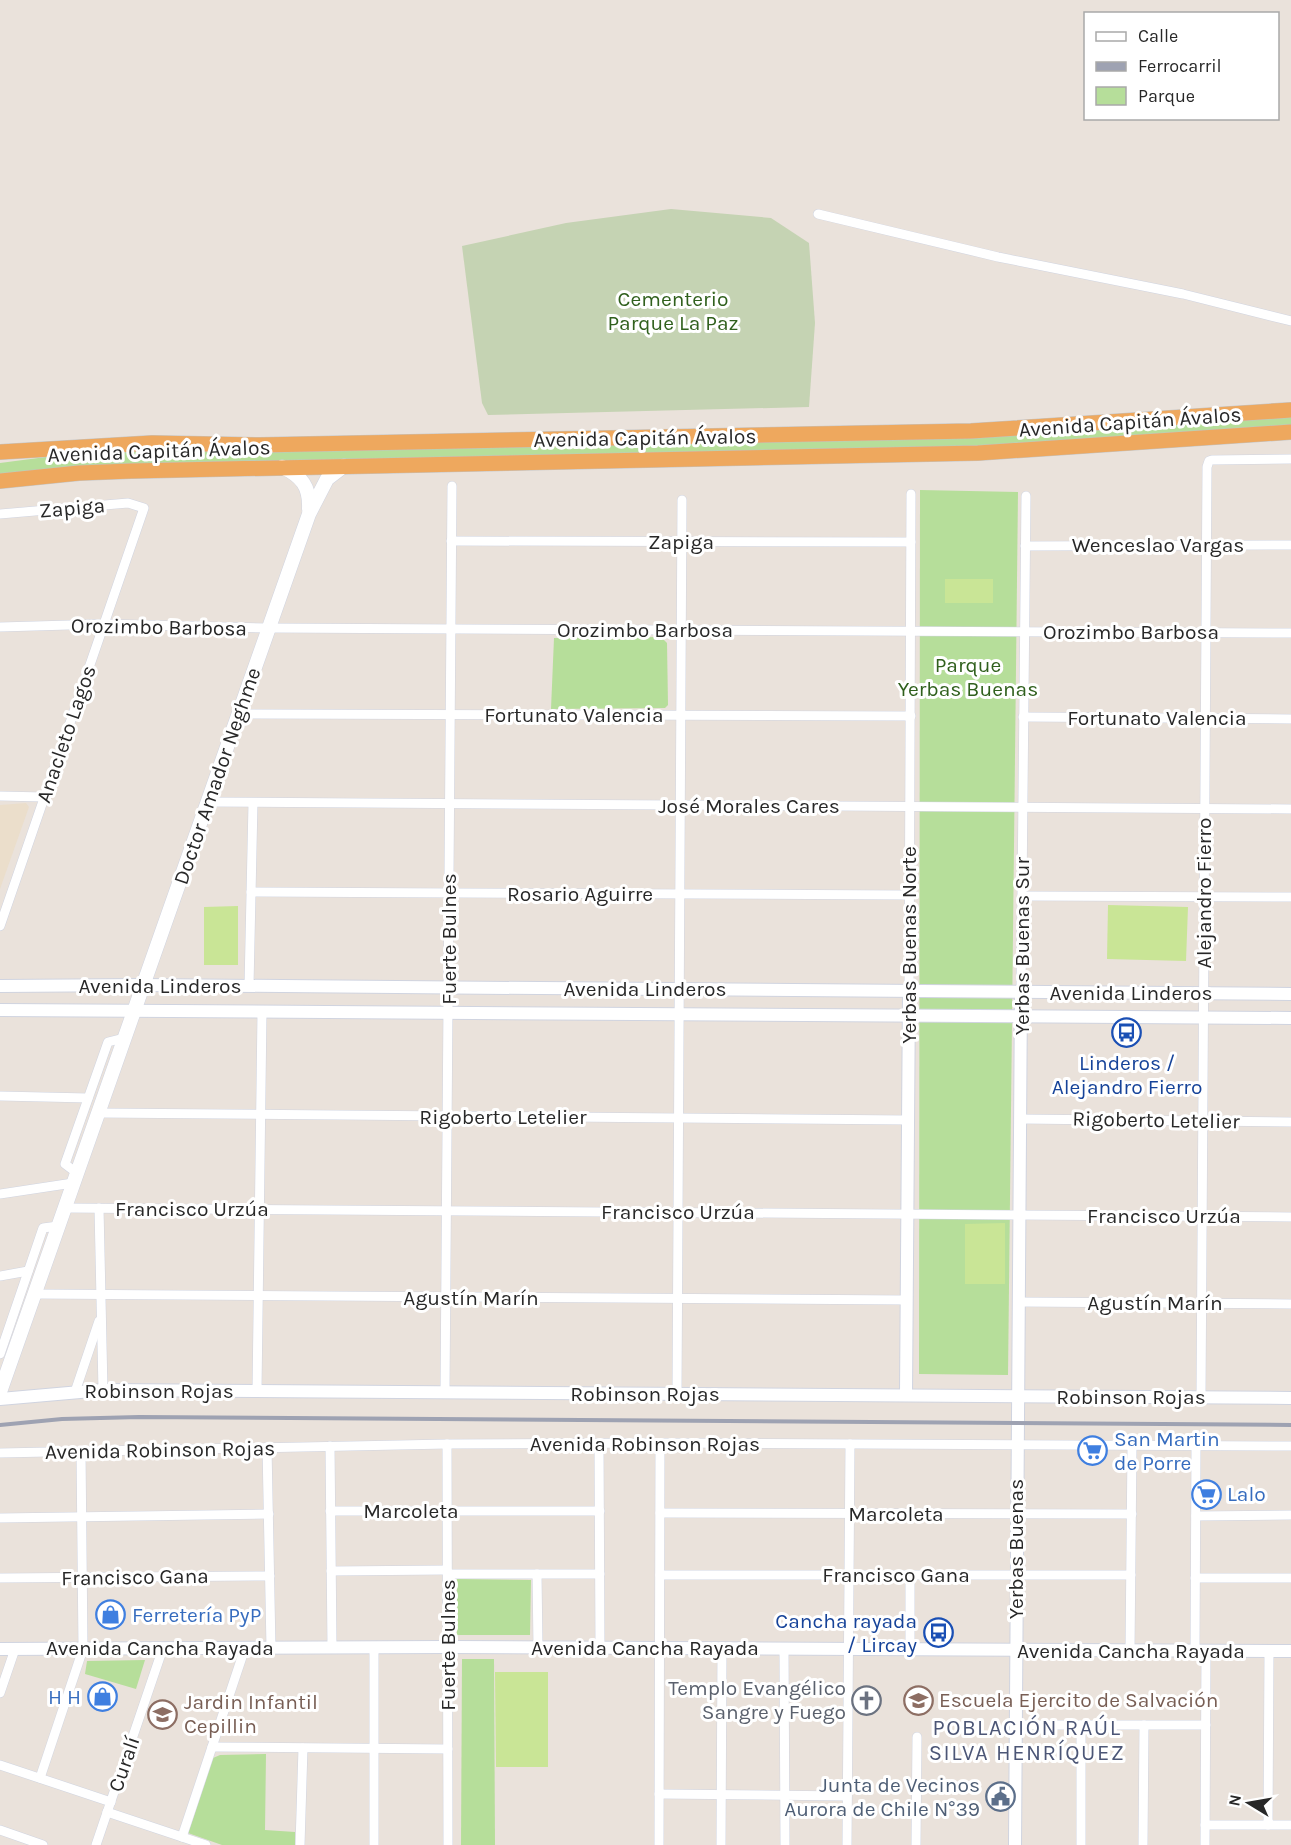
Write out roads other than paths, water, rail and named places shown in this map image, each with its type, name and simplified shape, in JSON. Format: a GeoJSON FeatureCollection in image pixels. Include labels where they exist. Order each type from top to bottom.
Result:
{"type":"FeatureCollection","features":[{"type":"Feature","properties":{"kind":"highway","name":"Avenida Capitán Ávalos"},"geometry":{"type":"LineString","coordinates":[[0,452],[152,443],[260,445],[971,431],[1291,410]]}},
{"type":"Feature","properties":{"kind":"highway","name":"Avenida Capitán Ávalos"},"geometry":{"type":"LineString","coordinates":[[0,481],[79,473],[346,465],[978,453],[1291,432]]}},
{"type":"Feature","properties":{"kind":"main road","name":"Doctor Amador Neghme"},"geometry":{"type":"LineString","coordinates":[[1,1384],[309,514],[327,479],[346,465]]}},
{"type":"Feature","properties":{"kind":"main road","name":"Doctor Amador Neghme"},"geometry":{"type":"LineString","coordinates":[[282,467],[298,476],[305,484],[309,494],[309,514]]}},
{"type":"Feature","properties":{"kind":"street"},"geometry":{"type":"LineString","coordinates":[[818,214],[998,257],[1183,294],[1291,321]]}},
{"type":"Feature","properties":{"kind":"street","name":"Alejandro Fierro"},"geometry":{"type":"LineString","coordinates":[[1201,1397],[1207,467],[1209,461],[1291,459]]}},
{"type":"Feature","properties":{"kind":"street","name":"Fuerte Bulnes"},"geometry":{"type":"LineString","coordinates":[[445,1392],[452,486]]}},
{"type":"Feature","properties":{"kind":"street","name":"Yerbas Buenas Norte"},"geometry":{"type":"LineString","coordinates":[[906,1395],[911,494]]}},
{"type":"Feature","properties":{"kind":"street","name":"Yerbas Buenas Sur"},"geometry":{"type":"LineString","coordinates":[[1017,1396],[1026,496]]}},
{"type":"Feature","properties":{"kind":"street"},"geometry":{"type":"LineString","coordinates":[[677,1394],[682,500]]}},
{"type":"Feature","properties":{"kind":"street","name":"Zapiga"},"geometry":{"type":"LineString","coordinates":[[0,514],[128,503],[144,508]]}},
{"type":"Feature","properties":{"kind":"street","name":"Anacleto Lagos"},"geometry":{"type":"LineString","coordinates":[[0,926],[144,508]]}},
{"type":"Feature","properties":{"kind":"street","name":"Zapiga"},"geometry":{"type":"LineString","coordinates":[[451,541],[911,542]]}},
{"type":"Feature","properties":{"kind":"street","name":"Wenceslao Vargas"},"geometry":{"type":"LineString","coordinates":[[1025,546],[1291,545]]}},
{"type":"Feature","properties":{"kind":"street","name":"Orozimbo Barbosa"},"geometry":{"type":"LineString","coordinates":[[0,627],[104,624],[268,628],[1291,633]]}},
{"type":"Feature","properties":{"kind":"street","name":"Fortunato Valencia"},"geometry":{"type":"LineString","coordinates":[[238,714],[911,716]]}},
{"type":"Feature","properties":{"kind":"street","name":"Fortunato Valencia"},"geometry":{"type":"LineString","coordinates":[[1023,717],[1291,719]]}},
{"type":"Feature","properties":{"kind":"street"},"geometry":{"type":"LineString","coordinates":[[0,796],[44,797]]}},
{"type":"Feature","properties":{"kind":"street","name":"José Morales Cares"},"geometry":{"type":"LineString","coordinates":[[207,802],[1291,809]]}},
{"type":"Feature","properties":{"kind":"street"},"geometry":{"type":"LineString","coordinates":[[249,986],[253,803]]}},
{"type":"Feature","properties":{"kind":"street","name":"Rosario Aguirre"},"geometry":{"type":"LineString","coordinates":[[251,892],[910,895]]}},
{"type":"Feature","properties":{"kind":"street"},"geometry":{"type":"LineString","coordinates":[[1022,896],[1291,897]]}},
{"type":"Feature","properties":{"kind":"street","name":"Avenida Linderos"},"geometry":{"type":"LineString","coordinates":[[0,986],[143,985],[1291,994]]}},
{"type":"Feature","properties":{"kind":"street","name":"Avenida Linderos"},"geometry":{"type":"LineString","coordinates":[[0,1010],[1291,1018]]}},
{"type":"Feature","properties":{"kind":"street"},"geometry":{"type":"LineString","coordinates":[[257,1391],[262,1012]]}},
{"type":"Feature","properties":{"kind":"street"},"geometry":{"type":"LineString","coordinates":[[0,1194],[75,1178],[65,1164],[88,1098],[108,1042],[124,1038]]}},
{"type":"Feature","properties":{"kind":"street"},"geometry":{"type":"LineString","coordinates":[[0,1096],[88,1098]]}},
{"type":"Feature","properties":{"kind":"street","name":"Rigoberto Letelier"},"geometry":{"type":"LineString","coordinates":[[98,1113],[908,1120]]}},
{"type":"Feature","properties":{"kind":"street","name":"Rigoberto Letelier"},"geometry":{"type":"LineString","coordinates":[[1020,1119],[1291,1122]]}},
{"type":"Feature","properties":{"kind":"street","name":"Francisco Urzúa"},"geometry":{"type":"LineString","coordinates":[[65,1208],[1291,1217]]}},
{"type":"Feature","properties":{"kind":"street"},"geometry":{"type":"LineString","coordinates":[[99,1208],[103,1390]]}},
{"type":"Feature","properties":{"kind":"street","name":"Doctor Amador Neghme"},"geometry":{"type":"LineString","coordinates":[[0,1354],[3,1337],[43,1228],[58,1226]]}},
{"type":"Feature","properties":{"kind":"street"},"geometry":{"type":"LineString","coordinates":[[0,1276],[28,1271]]}},
{"type":"Feature","properties":{"kind":"street","name":"Agustín Marín"},"geometry":{"type":"LineString","coordinates":[[34,1294],[907,1300]]}},
{"type":"Feature","properties":{"kind":"street","name":"Agustín Marín"},"geometry":{"type":"LineString","coordinates":[[1018,1302],[1291,1304]]}},
{"type":"Feature","properties":{"kind":"street"},"geometry":{"type":"LineString","coordinates":[[75,1392],[101,1313]]}},
{"type":"Feature","properties":{"kind":"street","name":"Robinson Rojas"},"geometry":{"type":"LineString","coordinates":[[0,1400],[103,1390],[1291,1398]]}},
{"type":"Feature","properties":{"kind":"street","name":"Yerbas Buenas"},"geometry":{"type":"LineString","coordinates":[[1015,1845],[1017,1396]]}},
{"type":"Feature","properties":{"kind":"street"},"geometry":{"type":"LineString","coordinates":[[599,1443],[600,1647]]}},
{"type":"Feature","properties":{"kind":"street","name":"Avenida Robinson Rojas"},"geometry":{"type":"LineString","coordinates":[[0,1453],[599,1443],[1291,1446]]}},
{"type":"Feature","properties":{"kind":"street"},"geometry":{"type":"LineString","coordinates":[[659,1845],[660,1443]]}},
{"type":"Feature","properties":{"kind":"street","name":"Fuerte Bulnes"},"geometry":{"type":"LineString","coordinates":[[447,1444],[448,1845]]}},
{"type":"Feature","properties":{"kind":"street"},"geometry":{"type":"LineString","coordinates":[[846,1845],[850,1444]]}},
{"type":"Feature","properties":{"kind":"street"},"geometry":{"type":"LineString","coordinates":[[330,1446],[332,1647]]}},
{"type":"Feature","properties":{"kind":"street"},"geometry":{"type":"LineString","coordinates":[[1130,1651],[1132,1446]]}},
{"type":"Feature","properties":{"kind":"street"},"geometry":{"type":"LineString","coordinates":[[1196,1446],[1195,1578],[1206,1725],[1205,1845]]}},
{"type":"Feature","properties":{"kind":"street"},"geometry":{"type":"LineString","coordinates":[[267,1448],[271,1648]]}},
{"type":"Feature","properties":{"kind":"street"},"geometry":{"type":"LineString","coordinates":[[40,1778],[83,1649],[81,1451]]}},
{"type":"Feature","properties":{"kind":"street","name":"Marcoleta"},"geometry":{"type":"LineString","coordinates":[[330,1511],[600,1511]]}},
{"type":"Feature","properties":{"kind":"street"},"geometry":{"type":"LineString","coordinates":[[0,1518],[269,1514]]}},
{"type":"Feature","properties":{"kind":"street","name":"Marcoleta"},"geometry":{"type":"LineString","coordinates":[[660,1514],[1132,1514]]}},
{"type":"Feature","properties":{"kind":"street"},"geometry":{"type":"LineString","coordinates":[[1196,1516],[1291,1515]]}},
{"type":"Feature","properties":{"kind":"street"},"geometry":{"type":"LineString","coordinates":[[331,1571],[600,1574]]}},
{"type":"Feature","properties":{"kind":"street"},"geometry":{"type":"LineString","coordinates":[[537,1574],[538,1647]]}},
{"type":"Feature","properties":{"kind":"street","name":"Francisco Gana"},"geometry":{"type":"LineString","coordinates":[[660,1575],[1131,1575]]}},
{"type":"Feature","properties":{"kind":"street"},"geometry":{"type":"LineString","coordinates":[[910,1575],[910,1649]]}},
{"type":"Feature","properties":{"kind":"street","name":"Francisco Gana"},"geometry":{"type":"LineString","coordinates":[[0,1578],[270,1576]]}},
{"type":"Feature","properties":{"kind":"street"},"geometry":{"type":"LineString","coordinates":[[1195,1578],[1291,1578]]}},
{"type":"Feature","properties":{"kind":"street"},"geometry":{"type":"LineString","coordinates":[[374,1647],[374,1845]]}},
{"type":"Feature","properties":{"kind":"street","name":"Avenida Cancha Rayada"},"geometry":{"type":"LineString","coordinates":[[0,1650],[600,1647],[1291,1652]]}},
{"type":"Feature","properties":{"kind":"street","name":"Curalí"},"geometry":{"type":"LineString","coordinates":[[96,1845],[163,1648]]}},
{"type":"Feature","properties":{"kind":"street"},"geometry":{"type":"LineString","coordinates":[[182,1837],[245,1648]]}},
{"type":"Feature","properties":{"kind":"street"},"geometry":{"type":"LineString","coordinates":[[722,1648],[722,1845]]}},
{"type":"Feature","properties":{"kind":"street"},"geometry":{"type":"LineString","coordinates":[[784,1648],[785,1845]]}},
{"type":"Feature","properties":{"kind":"street"},"geometry":{"type":"LineString","coordinates":[[0,1693],[15,1649]]}},
{"type":"Feature","properties":{"kind":"street"},"geometry":{"type":"LineString","coordinates":[[1268,1825],[1269,1651]]}},
{"type":"Feature","properties":{"kind":"street"},"geometry":{"type":"LineString","coordinates":[[1016,1725],[1206,1725]]}},
{"type":"Feature","properties":{"kind":"street"},"geometry":{"type":"LineString","coordinates":[[1081,1725],[1081,1845]]}},
{"type":"Feature","properties":{"kind":"street"},"geometry":{"type":"LineString","coordinates":[[1143,1845],[1144,1725]]}},
{"type":"Feature","properties":{"kind":"street"},"geometry":{"type":"LineString","coordinates":[[915,1845],[917,1737]]}},
{"type":"Feature","properties":{"kind":"street"},"geometry":{"type":"LineString","coordinates":[[212,1747],[448,1749]]}},
{"type":"Feature","properties":{"kind":"street"},"geometry":{"type":"LineString","coordinates":[[300,1845],[303,1748]]}},
{"type":"Feature","properties":{"kind":"street"},"geometry":{"type":"LineString","coordinates":[[0,1765],[111,1802]]}},
{"type":"Feature","properties":{"kind":"street"},"geometry":{"type":"LineString","coordinates":[[659,1794],[847,1796]]}},
{"type":"Feature","properties":{"kind":"street"},"geometry":{"type":"LineString","coordinates":[[107,1812],[206,1845]]}},
{"type":"Feature","properties":{"kind":"street"},"geometry":{"type":"LineString","coordinates":[[1205,1825],[1291,1825]]}},
{"type":"Feature","properties":{"kind":"street"},"geometry":{"type":"LineString","coordinates":[[0,1830],[43,1845]]}},
{"type":"Feature","properties":{"kind":"railway"},"geometry":{"type":"LineString","coordinates":[[0,1425],[62,1419],[139,1417],[1291,1425]]}},
{"type":"Feature","properties":{"kind":"place","name":"Linderos / Alejandro Fierro"},"geometry":{"type":"Point","coordinates":[1127,1032]}},
{"type":"Feature","properties":{"kind":"place","name":"San Martin de Porre"},"geometry":{"type":"Point","coordinates":[1093,1451]}},
{"type":"Feature","properties":{"kind":"place","name":"Lalo"},"geometry":{"type":"Point","coordinates":[1206,1494]}},
{"type":"Feature","properties":{"kind":"place","name":"Ferretería PyP"},"geometry":{"type":"Point","coordinates":[111,1615]}},
{"type":"Feature","properties":{"kind":"place","name":"Cancha rayada / Lircay"},"geometry":{"type":"Point","coordinates":[938,1633]}},
{"type":"Feature","properties":{"kind":"place","name":"H H"},"geometry":{"type":"Point","coordinates":[102,1697]}},
{"type":"Feature","properties":{"kind":"place","name":"Templo Evangélico Sangre y Fuego"},"geometry":{"type":"Point","coordinates":[867,1700]}},
{"type":"Feature","properties":{"kind":"place","name":"Escuela Ejercito de Salvación"},"geometry":{"type":"Point","coordinates":[918,1700]}},
{"type":"Feature","properties":{"kind":"place","name":"Jardin Infantil Cepillin"},"geometry":{"type":"Point","coordinates":[163,1714]}},
{"type":"Feature","properties":{"kind":"place","name":"Junta de Vecinos Aurora de Chile N°39"},"geometry":{"type":"Point","coordinates":[1001,1797]}},
{"type":"Feature","properties":{"kind":"district","name":"POBLACIÓN RAÚL SILVA HENRÍQUEZ"},"geometry":{"type":"Point","coordinates":[1027,1740]}},
{"type":"Feature","properties":{"kind":"park label","name":"Cementerio Parque La Paz"},"geometry":{"type":"Point","coordinates":[673,311]}},
{"type":"Feature","properties":{"kind":"park label","name":"Parque Yerbas Buenas"},"geometry":{"type":"Point","coordinates":[968,677]}}]}
